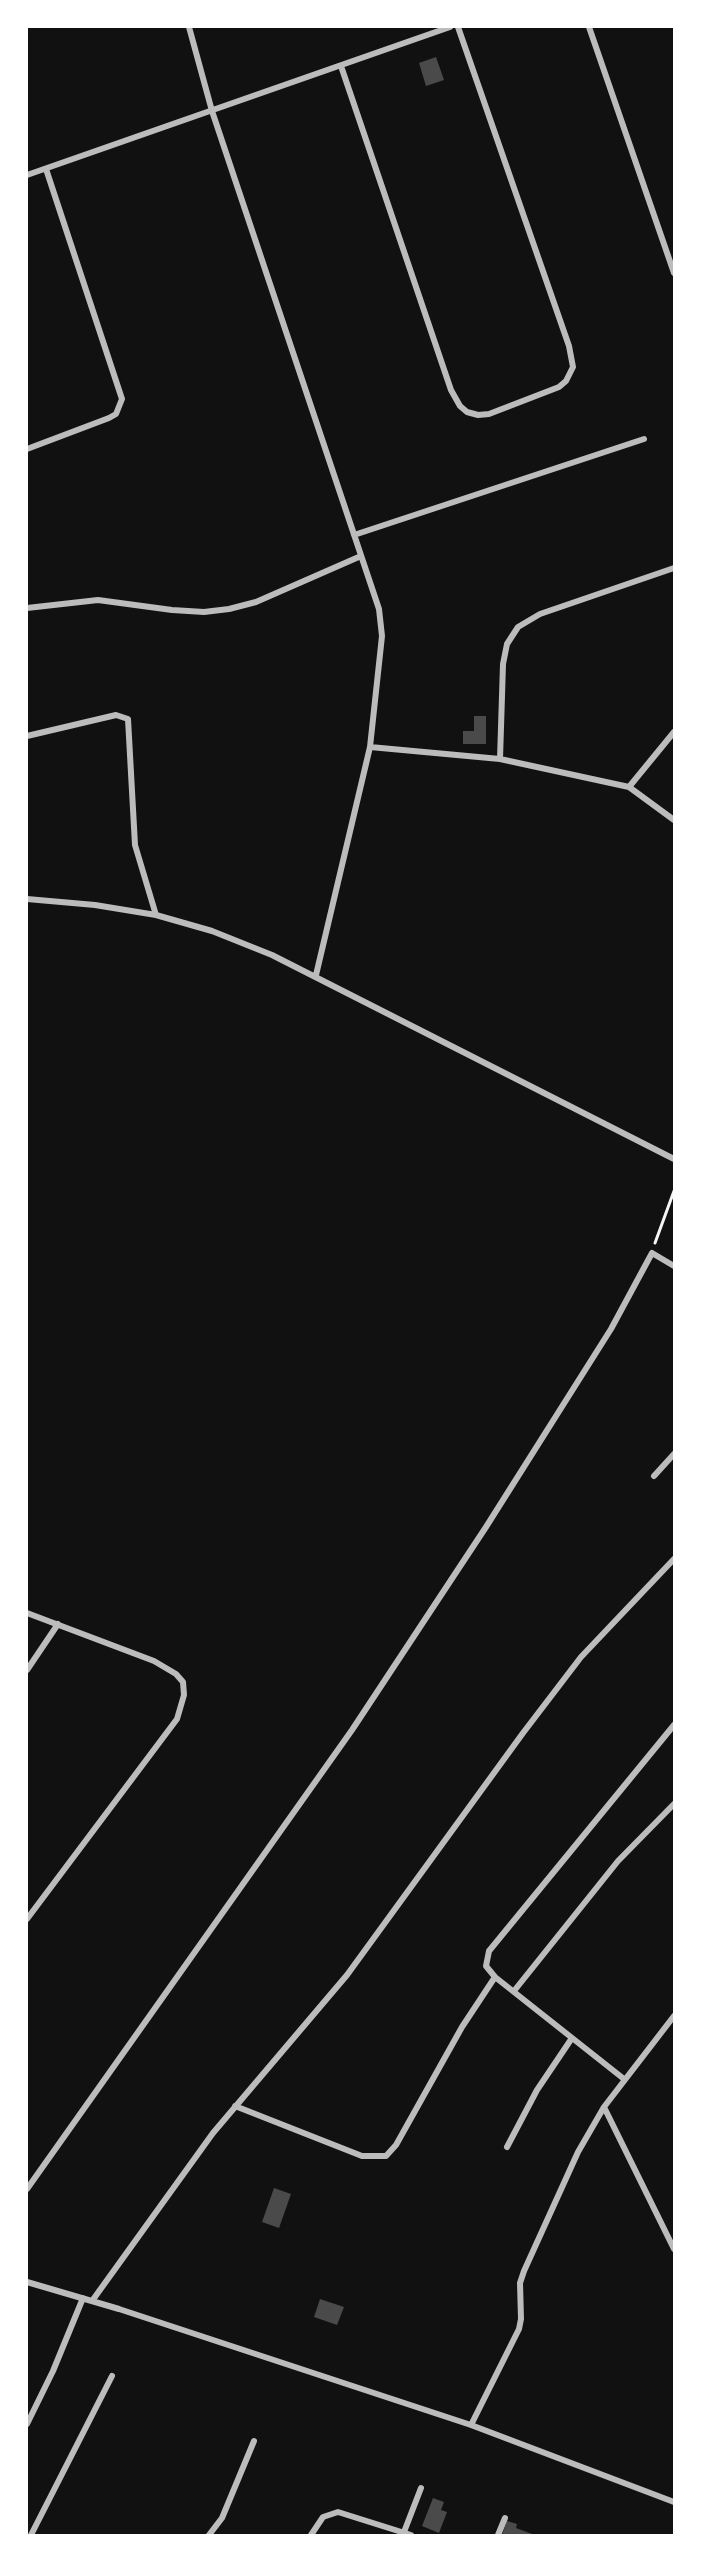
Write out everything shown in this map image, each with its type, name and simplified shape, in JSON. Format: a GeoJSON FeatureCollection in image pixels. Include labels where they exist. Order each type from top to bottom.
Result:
{"type":"FeatureCollection","features":[{"type":"Feature","properties":{"kind":"street"},"geometry":{"type":"LineString","coordinates":[[189,27],[212,111],[379,609],[382,636],[370,747],[316,975]]}},
{"type":"Feature","properties":{"kind":"street"},"geometry":{"type":"LineString","coordinates":[[27,175],[450,27]]}},
{"type":"Feature","properties":{"kind":"street"},"geometry":{"type":"LineString","coordinates":[[341,66],[451,390],[460,406],[467,412],[478,415],[489,414],[559,387],[566,381],[573,368],[569,346],[458,27]]}},
{"type":"Feature","properties":{"kind":"street"},"geometry":{"type":"LineString","coordinates":[[589,27],[674,273]]}},
{"type":"Feature","properties":{"kind":"street"},"geometry":{"type":"LineString","coordinates":[[27,449],[109,418],[116,414],[122,399],[46,169]]}},
{"type":"Feature","properties":{"kind":"street"},"geometry":{"type":"LineString","coordinates":[[354,535],[644,439]]}},
{"type":"Feature","properties":{"kind":"street"},"geometry":{"type":"LineString","coordinates":[[27,608],[98,600],[172,610],[204,612],[229,609],[256,602],[361,556]]}},
{"type":"Feature","properties":{"kind":"street"},"geometry":{"type":"LineString","coordinates":[[500,759],[503,664],[507,644],[518,627],[540,614],[674,568]]}},
{"type":"Feature","properties":{"kind":"street"},"geometry":{"type":"LineString","coordinates":[[27,736],[116,715],[128,719],[135,845],[156,915]]}},
{"type":"Feature","properties":{"kind":"street"},"geometry":{"type":"LineString","coordinates":[[628,787],[674,732]]}},
{"type":"Feature","properties":{"kind":"street"},"geometry":{"type":"LineString","coordinates":[[370,747],[500,759],[628,787],[674,820]]}},
{"type":"Feature","properties":{"kind":"street"},"geometry":{"type":"LineString","coordinates":[[27,899],[95,904],[156,915],[212,931],[316,975],[674,1159]]}},
{"type":"Feature","properties":{"kind":"street"},"geometry":{"type":"LineString","coordinates":[[27,2189],[352,1730],[486,1527],[605,1338],[652,1253],[674,1266]]}},
{"type":"Feature","properties":{"kind":"street"},"geometry":{"type":"LineString","coordinates":[[654,1476],[674,1454]]}},
{"type":"Feature","properties":{"kind":"street"},"geometry":{"type":"LineString","coordinates":[[92,2301],[167,2194],[235,2106],[347,1975],[523,1732],[581,1657],[674,1559]]}},
{"type":"Feature","properties":{"kind":"street"},"geometry":{"type":"LineString","coordinates":[[27,1613],[166,1667],[183,1682],[184,1695],[177,1719],[27,1919]]}},
{"type":"Feature","properties":{"kind":"street"},"geometry":{"type":"LineString","coordinates":[[27,1670],[58,1624]]}},
{"type":"Feature","properties":{"kind":"street"},"geometry":{"type":"LineString","coordinates":[[624,2079],[495,1977],[486,1966],[489,1951],[674,1725]]}},
{"type":"Feature","properties":{"kind":"street"},"geometry":{"type":"LineString","coordinates":[[514,1991],[618,1861],[674,1804]]}},
{"type":"Feature","properties":{"kind":"street"},"geometry":{"type":"LineString","coordinates":[[235,2106],[362,2156],[386,2156],[396,2145],[457,2037],[495,1977]]}},
{"type":"Feature","properties":{"kind":"street"},"geometry":{"type":"LineString","coordinates":[[471,2426],[519,2329],[520,2283],[524,2271],[578,2152],[604,2107],[674,2016]]}},
{"type":"Feature","properties":{"kind":"street"},"geometry":{"type":"LineString","coordinates":[[507,2147],[537,2090],[572,2038]]}},
{"type":"Feature","properties":{"kind":"street"},"geometry":{"type":"LineString","coordinates":[[604,2107],[674,2249]]}},
{"type":"Feature","properties":{"kind":"street"},"geometry":{"type":"LineString","coordinates":[[27,2282],[83,2298],[471,2426],[674,2502]]}},
{"type":"Feature","properties":{"kind":"street"},"geometry":{"type":"LineString","coordinates":[[27,2424],[53,2371],[83,2298]]}},
{"type":"Feature","properties":{"kind":"street"},"geometry":{"type":"LineString","coordinates":[[31,2535],[112,2376]]}},
{"type":"Feature","properties":{"kind":"street"},"geometry":{"type":"LineString","coordinates":[[208,2535],[222,2518],[254,2440]]}},
{"type":"Feature","properties":{"kind":"street"},"geometry":{"type":"LineString","coordinates":[[404,2532],[421,2488]]}},
{"type":"Feature","properties":{"kind":"street"},"geometry":{"type":"LineString","coordinates":[[311,2535],[323,2517],[338,2512],[411,2535]]}},
{"type":"Feature","properties":{"kind":"street"},"geometry":{"type":"LineString","coordinates":[[498,2535],[505,2518]]}},
{"type":"Feature","properties":{"kind":"path"},"geometry":{"type":"LineString","coordinates":[[652,1253],[674,1191]]}},
{"type":"Feature","properties":{"kind":"building"},"geometry":{"type":"Polygon","coordinates":[[[436,57],[444,80],[426,86],[419,63],[436,57]]]}},
{"type":"Feature","properties":{"kind":"building"},"geometry":{"type":"Polygon","coordinates":[[[474,716],[486,716],[486,744],[463,744],[463,731],[474,731],[474,716]]]}},
{"type":"Feature","properties":{"kind":"building"},"geometry":{"type":"Polygon","coordinates":[[[274,2188],[291,2194],[279,2228],[262,2222],[274,2188]]]}},
{"type":"Feature","properties":{"kind":"building"},"geometry":{"type":"Polygon","coordinates":[[[320,2299],[344,2307],[337,2325],[314,2317],[320,2299]]]}},
{"type":"Feature","properties":{"kind":"building"},"geometry":{"type":"Polygon","coordinates":[[[433,2498],[444,2502],[441,2510],[447,2512],[439,2533],[422,2526],[433,2498]]]}},
{"type":"Feature","properties":{"kind":"building"},"geometry":{"type":"Polygon","coordinates":[[[507,2521],[517,2524],[516,2528],[535,2535],[502,2535],[507,2521]]]}}]}
